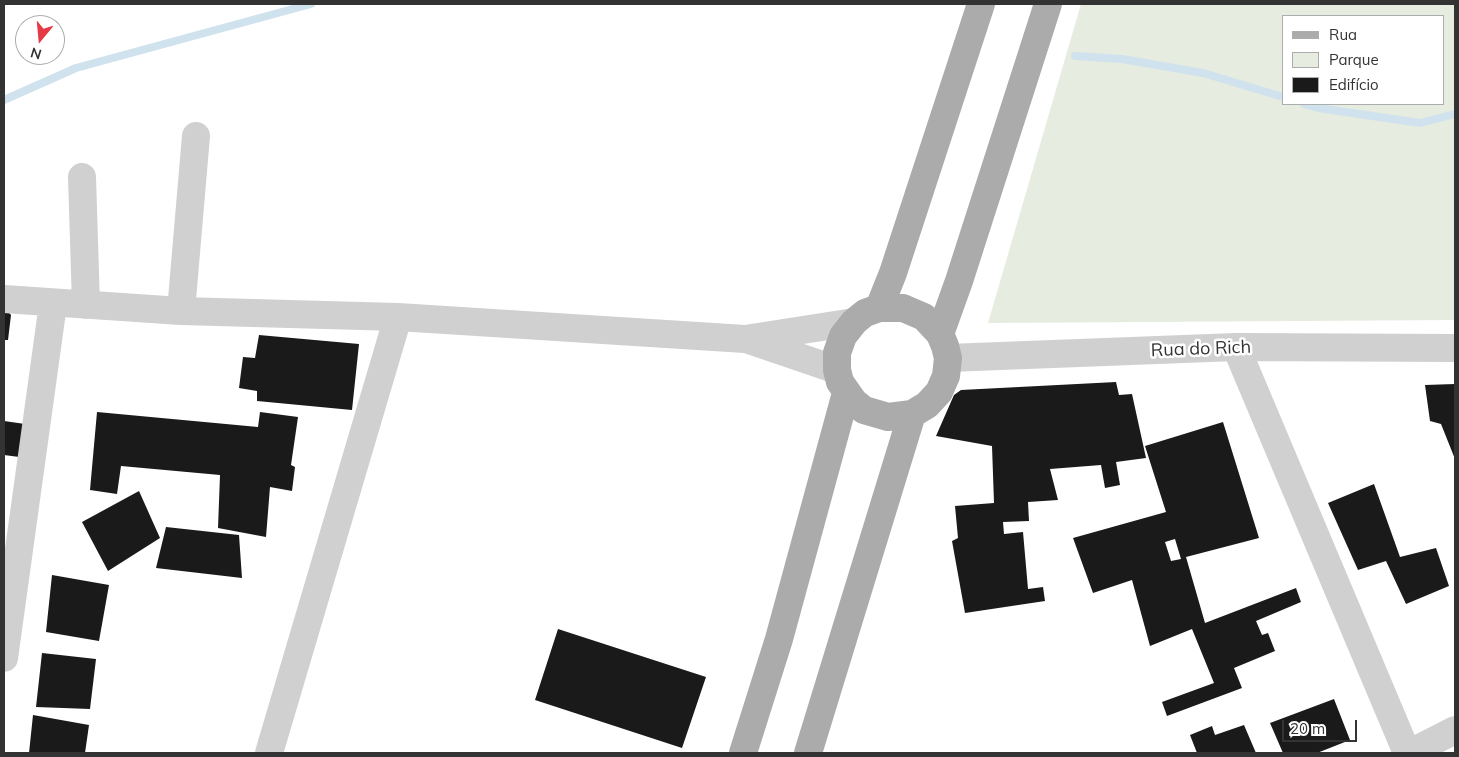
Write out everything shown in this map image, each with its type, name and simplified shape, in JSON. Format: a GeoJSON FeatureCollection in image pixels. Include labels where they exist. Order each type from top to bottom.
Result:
{"type":"FeatureCollection","features":[{"type":"Feature","properties":{"kind":"main road"},"geometry":{"type":"LineString","coordinates":[[879,308],[893,273],[980,4]]}},
{"type":"Feature","properties":{"kind":"main road"},"geometry":{"type":"LineString","coordinates":[[842,382],[864,410],[875,414],[900,417],[912,414],[927,405],[939,392],[946,376],[944,346],[960,280],[1048,4]]}},
{"type":"Feature","properties":{"kind":"main road"},"geometry":{"type":"LineString","coordinates":[[743,753],[779,640],[842,382],[837,353],[843,336],[854,322],[865,313],[879,308],[903,308],[924,317],[944,346]]}},
{"type":"Feature","properties":{"kind":"main road"},"geometry":{"type":"LineString","coordinates":[[808,753],[912,414]]}},
{"type":"Feature","properties":{"kind":"street"},"geometry":{"type":"LineString","coordinates":[[181,311],[196,136]]}},
{"type":"Feature","properties":{"kind":"street"},"geometry":{"type":"LineString","coordinates":[[82,177],[86,305]]}},
{"type":"Feature","properties":{"kind":"street"},"geometry":{"type":"LineString","coordinates":[[4,299],[53,304],[181,311],[398,317],[745,339],[854,322]]}},
{"type":"Feature","properties":{"kind":"street"},"geometry":{"type":"LineString","coordinates":[[4,658],[53,304]]}},
{"type":"Feature","properties":{"kind":"street"},"geometry":{"type":"LineString","coordinates":[[269,753],[398,317]]}},
{"type":"Feature","properties":{"kind":"street"},"geometry":{"type":"LineString","coordinates":[[745,339],[842,382]]}},
{"type":"Feature","properties":{"kind":"street","name":"Rua do Rich"},"geometry":{"type":"LineString","coordinates":[[944,346],[1455,348]]}},
{"type":"Feature","properties":{"kind":"street"},"geometry":{"type":"LineString","coordinates":[[1236,347],[1408,753],[1455,730]]}},
{"type":"Feature","properties":{"kind":"green space"},"geometry":{"type":"Polygon","coordinates":[[[1081,4],[1455,4],[1455,320],[988,323],[1081,4]]]}},
{"type":"Feature","properties":{"kind":"building"},"geometry":{"type":"Polygon","coordinates":[[[4,307],[11,315],[8,340],[4,340],[4,307]]]}},
{"type":"Feature","properties":{"kind":"building"},"geometry":{"type":"Polygon","coordinates":[[[259,335],[359,344],[352,410],[257,401],[257,391],[239,388],[243,357],[255,358],[259,335]]]}},
{"type":"Feature","properties":{"kind":"building"},"geometry":{"type":"Polygon","coordinates":[[[1116,382],[1119,395],[1132,394],[1146,458],[1116,462],[1120,485],[1105,488],[1101,465],[1050,469],[1058,500],[1028,502],[1029,521],[1003,522],[1004,534],[1023,532],[1028,589],[1043,587],[1045,601],[965,613],[952,541],[958,538],[955,506],[994,503],[992,446],[936,436],[954,395],[961,390],[1116,382]]]}},
{"type":"Feature","properties":{"kind":"building"},"geometry":{"type":"Polygon","coordinates":[[[1455,384],[1455,459],[1441,424],[1430,421],[1425,385],[1455,384]]]}},
{"type":"Feature","properties":{"kind":"building"},"geometry":{"type":"Polygon","coordinates":[[[97,412],[258,427],[260,412],[298,417],[291,465],[295,467],[292,491],[270,487],[266,537],[218,528],[220,475],[121,466],[117,494],[90,490],[97,412]]]}},
{"type":"Feature","properties":{"kind":"building"},"geometry":{"type":"Polygon","coordinates":[[[4,421],[32,425],[27,458],[4,455],[4,421]]]}},
{"type":"Feature","properties":{"kind":"building"},"geometry":{"type":"Polygon","coordinates":[[[1223,422],[1259,538],[1186,557],[1205,623],[1296,588],[1301,602],[1256,621],[1262,635],[1268,633],[1275,651],[1234,668],[1242,688],[1167,716],[1162,702],[1214,683],[1192,629],[1150,646],[1132,580],[1093,593],[1073,538],[1166,512],[1145,446],[1223,422]],[[1175,539],[1165,542],[1171,561],[1181,559],[1175,539]]]}},
{"type":"Feature","properties":{"kind":"building"},"geometry":{"type":"Polygon","coordinates":[[[1374,484],[1400,557],[1436,548],[1449,586],[1406,604],[1386,561],[1358,570],[1328,503],[1374,484]]]}},
{"type":"Feature","properties":{"kind":"building"},"geometry":{"type":"Polygon","coordinates":[[[139,491],[160,538],[108,571],[82,522],[139,491]]]}},
{"type":"Feature","properties":{"kind":"building"},"geometry":{"type":"Polygon","coordinates":[[[166,527],[239,535],[242,578],[156,568],[166,527]]]}},
{"type":"Feature","properties":{"kind":"building"},"geometry":{"type":"Polygon","coordinates":[[[52,575],[109,585],[99,641],[46,632],[52,575]]]}},
{"type":"Feature","properties":{"kind":"building"},"geometry":{"type":"Polygon","coordinates":[[[558,629],[706,677],[682,748],[535,700],[558,629]]]}},
{"type":"Feature","properties":{"kind":"building"},"geometry":{"type":"Polygon","coordinates":[[[42,653],[96,659],[90,709],[36,707],[42,653]]]}},
{"type":"Feature","properties":{"kind":"building"},"geometry":{"type":"Polygon","coordinates":[[[1334,699],[1350,740],[1317,753],[1283,753],[1270,723],[1334,699]]]}},
{"type":"Feature","properties":{"kind":"building"},"geometry":{"type":"Polygon","coordinates":[[[33,715],[89,725],[85,753],[29,753],[33,715]]]}},
{"type":"Feature","properties":{"kind":"building"},"geometry":{"type":"Polygon","coordinates":[[[1244,725],[1256,753],[1197,753],[1190,735],[1212,726],[1215,735],[1244,725]]]}},
{"type":"Feature","properties":{"kind":"waterway"},"geometry":{"type":"LineString","coordinates":[[4,100],[76,68],[311,4]]}},
{"type":"Feature","properties":{"kind":"waterway"},"geometry":{"type":"LineString","coordinates":[[1075,56],[1122,59],[1203,73],[1282,97]]}},
{"type":"Feature","properties":{"kind":"waterway"},"geometry":{"type":"LineString","coordinates":[[1308,105],[1420,123],[1455,114]]}}]}
